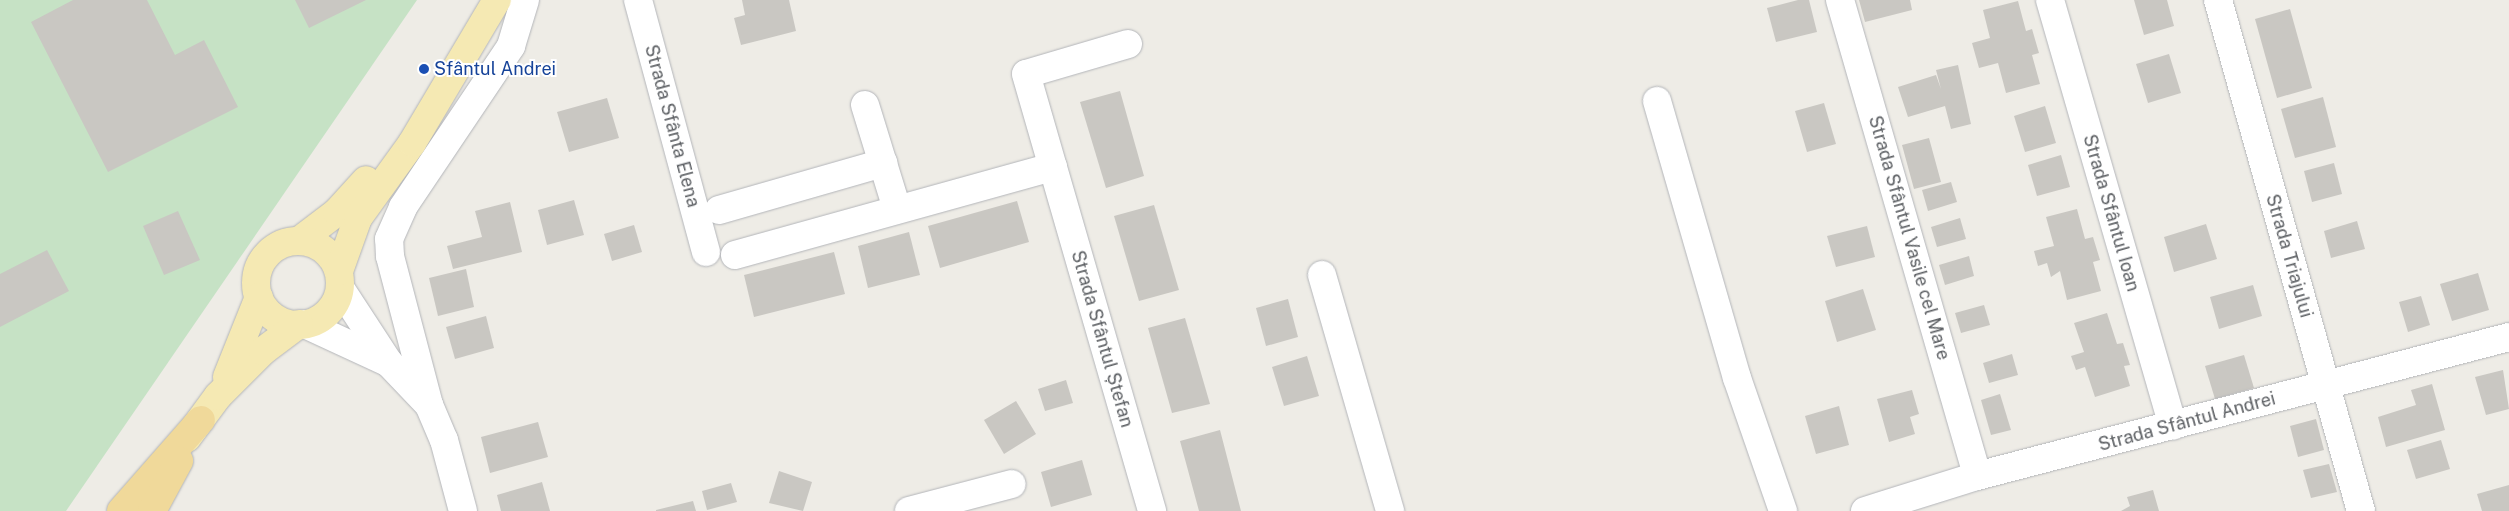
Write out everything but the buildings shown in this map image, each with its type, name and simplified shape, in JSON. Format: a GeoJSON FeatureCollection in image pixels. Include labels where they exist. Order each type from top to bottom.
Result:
{"type":"FeatureCollection","features":[{"type":"Feature","properties":{"kind":"highway"},"geometry":{"type":"LineString","coordinates":[[122,511],[201,420]]}},
{"type":"Feature","properties":{"kind":"highway"},"geometry":{"type":"LineString","coordinates":[[152,511],[201,420]]}},
{"type":"Feature","properties":{"kind":"main road"},"geometry":{"type":"LineString","coordinates":[[218,396],[268,347],[302,324],[332,308],[358,218],[438,99],[497,0]]}},
{"type":"Feature","properties":{"kind":"main road"},"geometry":{"type":"LineString","coordinates":[[298,241],[348,201],[399,139],[438,99]]}},
{"type":"Feature","properties":{"kind":"main road"},"geometry":{"type":"LineString","coordinates":[[302,324],[270,314],[258,297],[256,284],[264,258],[285,242],[298,241],[319,246],[339,280]]}},
{"type":"Feature","properties":{"kind":"main road"},"geometry":{"type":"LineString","coordinates":[[136,511],[218,396],[241,349],[258,297]]}},
{"type":"Feature","properties":{"kind":"street"},"geometry":{"type":"LineString","coordinates":[[463,511],[444,440],[429,405],[390,256],[389,239],[403,207],[511,46],[525,0]]}},
{"type":"Feature","properties":{"kind":"street","name":"Strada Sfânta Elena"},"geometry":{"type":"LineString","coordinates":[[638,0],[706,252]]}},
{"type":"Feature","properties":{"kind":"street","name":"Strada Sfântul Vasile cel Mare"},"geometry":{"type":"LineString","coordinates":[[1840,0],[1977,476]]}},
{"type":"Feature","properties":{"kind":"street","name":"Strada Sfântul Ioan"},"geometry":{"type":"LineString","coordinates":[[2050,0],[2173,426]]}},
{"type":"Feature","properties":{"kind":"street","name":"Strada Triajului"},"geometry":{"type":"LineString","coordinates":[[2218,0],[2361,511]]}},
{"type":"Feature","properties":{"kind":"street","name":"Strada Sfântul Ștefan"},"geometry":{"type":"LineString","coordinates":[[1128,44],[1026,74],[1152,511]]}},
{"type":"Feature","properties":{"kind":"street"},"geometry":{"type":"LineString","coordinates":[[1657,101],[1737,378],[1783,511]]}},
{"type":"Feature","properties":{"kind":"street"},"geometry":{"type":"LineString","coordinates":[[865,105],[897,209]]}},
{"type":"Feature","properties":{"kind":"street"},"geometry":{"type":"LineString","coordinates":[[719,210],[883,163]]}},
{"type":"Feature","properties":{"kind":"street"},"geometry":{"type":"LineString","coordinates":[[735,255],[1053,166]]}},
{"type":"Feature","properties":{"kind":"street"},"geometry":{"type":"LineString","coordinates":[[1322,275],[1390,511]]}},
{"type":"Feature","properties":{"kind":"street"},"geometry":{"type":"LineString","coordinates":[[339,280],[389,363],[429,405]]}},
{"type":"Feature","properties":{"kind":"street"},"geometry":{"type":"LineString","coordinates":[[302,324],[389,363]]}},
{"type":"Feature","properties":{"kind":"street","name":"Strada Sfântul Andrei"},"geometry":{"type":"LineString","coordinates":[[1865,511],[1900,506],[1977,476],[2325,386],[2509,336]]}},
{"type":"Feature","properties":{"kind":"street"},"geometry":{"type":"LineString","coordinates":[[909,511],[1012,484]]}},
{"type":"Feature","properties":{"kind":"green space"},"geometry":{"type":"Polygon","coordinates":[[[0,0],[417,0],[66,511],[0,511],[0,0]]]}},
{"type":"Feature","properties":{"kind":"place","name":"Sfântul Andrei"},"geometry":{"type":"Point","coordinates":[424,69]}}]}
